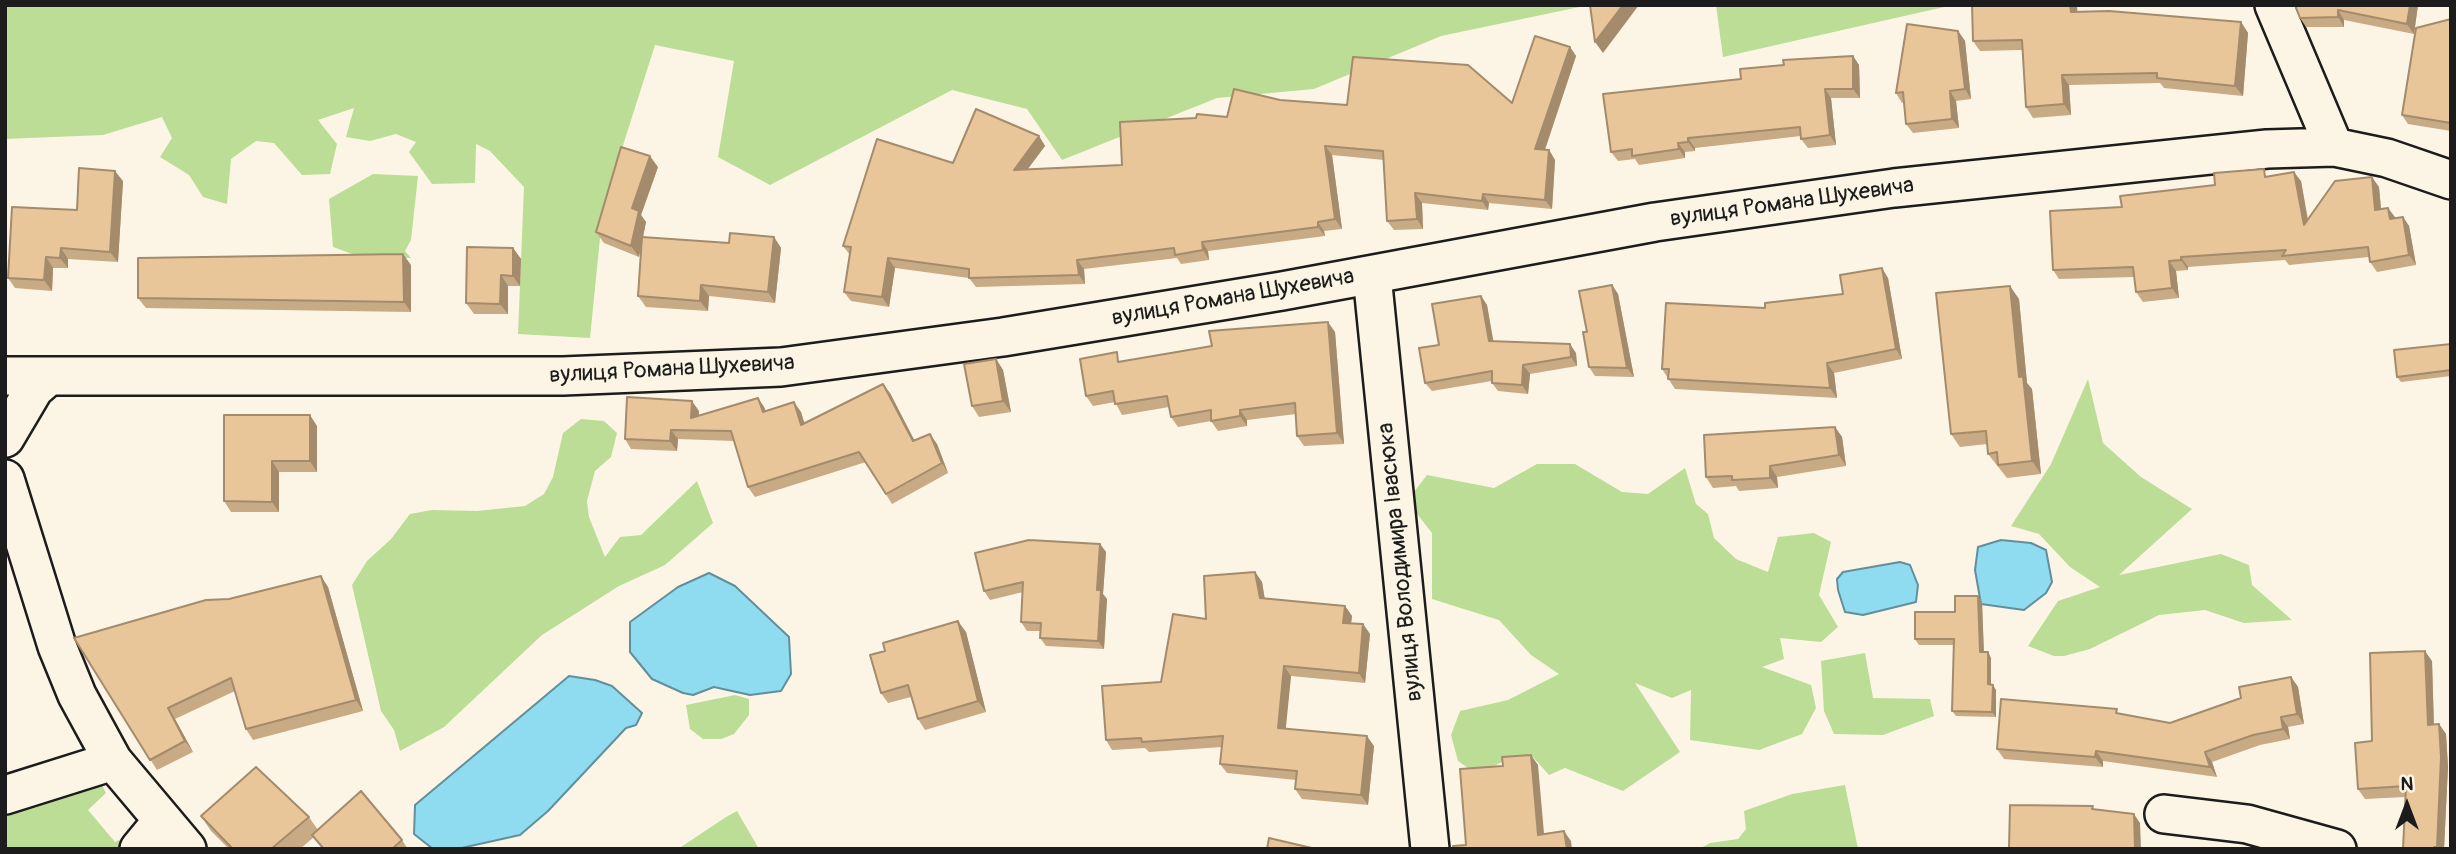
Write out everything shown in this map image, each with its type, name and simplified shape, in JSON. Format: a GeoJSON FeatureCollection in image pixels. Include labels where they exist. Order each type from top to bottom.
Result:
{"type":"FeatureCollection","features":[{"type":"Feature","properties":{"kind":"street"},"geometry":{"type":"LineString","coordinates":[[2274,5],[2334,147]]}},
{"type":"Feature","properties":{"kind":"street","name":"вулиця Романа Шухевича"},"geometry":{"type":"LineString","coordinates":[[5,376],[563,376],[781,367],[1003,337],[1372,275],[1655,222],[1894,188],[2267,149],[2334,147],[2388,158],[2451,180]]}},
{"type":"Feature","properties":{"kind":"street","name":"вулиця Володимира Івасюка"},"geometry":{"type":"LineString","coordinates":[[1372,275],[1430,849]]}},
{"type":"Feature","properties":{"kind":"street"},"geometry":{"type":"LineString","coordinates":[[5,438],[34,388],[49,376]]}},
{"type":"Feature","properties":{"kind":"street"},"geometry":{"type":"LineString","coordinates":[[5,479],[57,646],[77,695],[150,835],[187,849]]}},
{"type":"Feature","properties":{"kind":"street"},"geometry":{"type":"LineString","coordinates":[[5,795],[113,761]]}},
{"type":"Feature","properties":{"kind":"street"},"geometry":{"type":"LineString","coordinates":[[2164,814],[2247,824],[2337,849]]}},
{"type":"Feature","properties":{"kind":"green space"},"geometry":{"type":"Polygon","coordinates":[[[5,5],[1589,5],[1441,36],[1314,89],[1217,98],[1062,160],[1027,109],[952,90],[770,185],[718,157],[734,61],[655,45],[603,208],[590,338],[518,334],[524,187],[490,151],[476,144],[475,183],[432,184],[409,152],[416,142],[396,134],[370,141],[346,137],[354,108],[318,120],[337,144],[330,174],[302,175],[274,143],[256,141],[231,159],[227,204],[203,197],[189,175],[160,157],[172,138],[162,117],[103,135],[5,139],[5,5]]]}},
{"type":"Feature","properties":{"kind":"green space"},"geometry":{"type":"Polygon","coordinates":[[[1716,5],[1953,5],[1723,57],[1716,5]]]}},
{"type":"Feature","properties":{"kind":"green space"},"geometry":{"type":"Polygon","coordinates":[[[373,174],[418,176],[411,240],[405,251],[411,258],[364,258],[333,247],[329,199],[373,174]]]}},
{"type":"Feature","properties":{"kind":"green space"},"geometry":{"type":"Polygon","coordinates":[[[2088,379],[2103,443],[2141,477],[2192,509],[2119,575],[2221,554],[2249,565],[2252,585],[2292,620],[2244,623],[2205,610],[2159,615],[2090,649],[2064,656],[2054,656],[2028,646],[2058,601],[2100,587],[2070,567],[2039,534],[2011,526],[2051,464],[2088,379]]]}},
{"type":"Feature","properties":{"kind":"green space"},"geometry":{"type":"Polygon","coordinates":[[[581,419],[604,421],[617,433],[611,457],[595,471],[587,501],[589,517],[605,557],[620,537],[641,535],[697,481],[713,523],[665,565],[619,586],[542,635],[444,727],[400,751],[394,730],[381,711],[352,585],[367,561],[391,539],[410,514],[432,510],[477,511],[525,506],[544,494],[553,477],[563,433],[581,419]]]}},
{"type":"Feature","properties":{"kind":"green space"},"geometry":{"type":"Polygon","coordinates":[[[1537,464],[1575,464],[1622,492],[1648,494],[1685,468],[1696,504],[1708,514],[1714,538],[1736,559],[1768,572],[1778,537],[1814,533],[1831,542],[1819,595],[1838,627],[1821,642],[1780,638],[1784,659],[1762,667],[1811,685],[1816,708],[1802,734],[1759,750],[1690,740],[1691,690],[1672,698],[1635,683],[1680,752],[1623,791],[1565,768],[1549,775],[1533,757],[1507,759],[1478,775],[1458,761],[1451,735],[1460,711],[1508,700],[1559,674],[1531,655],[1499,620],[1432,599],[1432,533],[1407,501],[1427,475],[1494,488],[1537,464]]]}},
{"type":"Feature","properties":{"kind":"green space"},"geometry":{"type":"Polygon","coordinates":[[[1865,653],[1873,698],[1930,699],[1934,716],[1883,735],[1834,734],[1824,711],[1821,661],[1865,653]]]}},
{"type":"Feature","properties":{"kind":"green space"},"geometry":{"type":"Polygon","coordinates":[[[735,695],[749,699],[749,715],[734,734],[721,739],[703,739],[690,729],[686,705],[735,695]]]}},
{"type":"Feature","properties":{"kind":"green space"},"geometry":{"type":"Polygon","coordinates":[[[101,783],[106,793],[88,810],[115,842],[132,834],[121,849],[5,849],[5,807],[101,783]]]}},
{"type":"Feature","properties":{"kind":"green space"},"geometry":{"type":"Polygon","coordinates":[[[1845,785],[1858,849],[1699,849],[1710,843],[1738,839],[1746,829],[1744,811],[1792,794],[1845,785]]]}},
{"type":"Feature","properties":{"kind":"green space"},"geometry":{"type":"Polygon","coordinates":[[[737,811],[759,849],[678,849],[726,817],[737,811]]]}},
{"type":"Feature","properties":{"kind":"water"},"geometry":{"type":"Polygon","coordinates":[[[2001,540],[2031,543],[2046,550],[2052,582],[2046,593],[2024,610],[1981,604],[1975,570],[1978,547],[2001,540]]]}},
{"type":"Feature","properties":{"kind":"water"},"geometry":{"type":"Polygon","coordinates":[[[1900,562],[1910,565],[1918,585],[1916,602],[1863,615],[1845,612],[1837,579],[1843,572],[1900,562]]]}},
{"type":"Feature","properties":{"kind":"water"},"geometry":{"type":"Polygon","coordinates":[[[709,573],[735,586],[789,637],[791,674],[781,691],[750,695],[714,687],[693,695],[683,693],[652,679],[630,652],[630,622],[678,587],[709,573]]]}},
{"type":"Feature","properties":{"kind":"water"},"geometry":{"type":"Polygon","coordinates":[[[569,676],[612,686],[642,713],[636,725],[626,728],[548,811],[520,835],[457,849],[433,849],[414,834],[415,805],[569,676]]]}},
{"type":"Feature","properties":{"kind":"building"},"geometry":{"type":"Polygon","coordinates":[[[1590,5],[1623,5],[1595,42],[1590,5]]]}},
{"type":"Feature","properties":{"kind":"building"},"geometry":{"type":"Polygon","coordinates":[[[1972,5],[2070,5],[2071,12],[2109,11],[2241,22],[2235,86],[2157,78],[2157,73],[2062,75],[2064,104],[2026,107],[2022,40],[1973,41],[1972,5]]]}},
{"type":"Feature","properties":{"kind":"building"},"geometry":{"type":"Polygon","coordinates":[[[2295,5],[2410,5],[2407,24],[2338,10],[2338,17],[2300,18],[2295,5]]]}},
{"type":"Feature","properties":{"kind":"building"},"geometry":{"type":"Polygon","coordinates":[[[2451,19],[2451,123],[2402,115],[2416,28],[2451,19]]]}},
{"type":"Feature","properties":{"kind":"building"},"geometry":{"type":"Polygon","coordinates":[[[1907,24],[1958,31],[1965,89],[1950,91],[1952,119],[1906,124],[1903,92],[1896,93],[1907,24]]]}},
{"type":"Feature","properties":{"kind":"building"},"geometry":{"type":"Polygon","coordinates":[[[1535,36],[1570,47],[1535,149],[1549,150],[1545,200],[1483,194],[1482,201],[1415,193],[1417,219],[1387,221],[1383,151],[1325,146],[1335,219],[1318,222],[1318,227],[1202,242],[1203,250],[1175,255],[1174,248],[1077,260],[1079,275],[969,278],[969,269],[888,258],[882,297],[844,292],[851,247],[843,246],[877,139],[953,163],[976,109],[1039,136],[1014,170],[1122,165],[1120,122],[1196,118],[1197,114],[1227,117],[1234,89],[1280,100],[1347,105],[1353,57],[1468,65],[1512,103],[1535,36]]]}},
{"type":"Feature","properties":{"kind":"building"},"geometry":{"type":"Polygon","coordinates":[[[1853,56],[1853,89],[1825,89],[1830,135],[1801,139],[1800,127],[1688,138],[1688,142],[1678,143],[1679,149],[1632,156],[1632,149],[1611,152],[1603,94],[1741,79],[1740,69],[1784,65],[1783,60],[1853,56]]]}},
{"type":"Feature","properties":{"kind":"building"},"geometry":{"type":"Polygon","coordinates":[[[621,147],[650,156],[632,208],[639,211],[631,246],[596,232],[621,147]]]}},
{"type":"Feature","properties":{"kind":"building"},"geometry":{"type":"Polygon","coordinates":[[[79,168],[115,171],[110,252],[61,248],[60,258],[46,257],[44,280],[8,278],[12,207],[77,210],[79,168]]]}},
{"type":"Feature","properties":{"kind":"building"},"geometry":{"type":"Polygon","coordinates":[[[2264,169],[2265,177],[2294,172],[2304,225],[2335,181],[2372,177],[2375,210],[2388,208],[2390,219],[2403,217],[2409,255],[2370,262],[2368,247],[2282,256],[2286,250],[2181,257],[2181,260],[2169,261],[2172,288],[2136,292],[2133,267],[2053,270],[2050,211],[2122,207],[2120,196],[2215,185],[2214,173],[2264,169]]]}},
{"type":"Feature","properties":{"kind":"building"},"geometry":{"type":"Polygon","coordinates":[[[730,233],[774,237],[768,292],[701,285],[700,301],[638,296],[642,237],[729,243],[730,233]]]}},
{"type":"Feature","properties":{"kind":"building"},"geometry":{"type":"Polygon","coordinates":[[[467,247],[513,248],[513,276],[501,275],[500,304],[466,303],[467,247]]]}},
{"type":"Feature","properties":{"kind":"building"},"geometry":{"type":"Polygon","coordinates":[[[403,254],[404,302],[138,298],[138,258],[403,254]]]}},
{"type":"Feature","properties":{"kind":"building"},"geometry":{"type":"Polygon","coordinates":[[[1882,268],[1896,349],[1827,363],[1830,388],[1668,379],[1669,369],[1662,369],[1666,303],[1765,308],[1765,303],[1843,294],[1840,275],[1882,268]]]}},
{"type":"Feature","properties":{"kind":"building"},"geometry":{"type":"Polygon","coordinates":[[[1612,285],[1627,368],[1589,367],[1583,332],[1587,332],[1579,291],[1612,285]]]}},
{"type":"Feature","properties":{"kind":"building"},"geometry":{"type":"Polygon","coordinates":[[[2010,286],[2019,377],[2023,376],[2032,461],[1998,465],[1997,452],[1988,454],[1986,431],[1951,434],[1936,293],[2010,286]]]}},
{"type":"Feature","properties":{"kind":"building"},"geometry":{"type":"Polygon","coordinates":[[[1481,296],[1489,341],[1570,344],[1571,357],[1523,365],[1522,385],[1492,383],[1492,371],[1425,383],[1419,348],[1439,345],[1432,304],[1481,296]]]}},
{"type":"Feature","properties":{"kind":"building"},"geometry":{"type":"Polygon","coordinates":[[[1328,322],[1337,433],[1297,436],[1295,403],[1240,410],[1240,416],[1211,421],[1211,410],[1171,417],[1167,396],[1115,404],[1113,391],[1086,396],[1080,359],[1117,352],[1118,362],[1212,346],[1209,331],[1328,322]]]}},
{"type":"Feature","properties":{"kind":"building"},"geometry":{"type":"Polygon","coordinates":[[[2451,344],[2451,370],[2397,377],[2394,350],[2451,344]]]}},
{"type":"Feature","properties":{"kind":"building"},"geometry":{"type":"Polygon","coordinates":[[[996,359],[1003,401],[972,406],[964,364],[996,359]]]}},
{"type":"Feature","properties":{"kind":"building"},"geometry":{"type":"Polygon","coordinates":[[[883,384],[913,441],[930,434],[942,463],[886,494],[859,452],[748,487],[731,431],[671,430],[670,441],[625,439],[627,397],[692,401],[691,418],[758,398],[763,412],[794,402],[801,425],[883,384]]]}},
{"type":"Feature","properties":{"kind":"building"},"geometry":{"type":"Polygon","coordinates":[[[224,415],[310,415],[310,461],[272,461],[272,502],[224,501],[224,415]]]}},
{"type":"Feature","properties":{"kind":"building"},"geometry":{"type":"Polygon","coordinates":[[[1835,427],[1839,455],[1770,466],[1770,478],[1732,480],[1732,476],[1706,477],[1704,435],[1835,427]]]}},
{"type":"Feature","properties":{"kind":"building"},"geometry":{"type":"Polygon","coordinates":[[[1029,540],[1100,544],[1098,641],[1040,638],[1041,623],[1021,622],[1023,582],[984,591],[975,553],[1029,540]]]}},
{"type":"Feature","properties":{"kind":"building"},"geometry":{"type":"Polygon","coordinates":[[[1255,572],[1260,598],[1345,606],[1343,623],[1363,624],[1359,673],[1284,666],[1278,728],[1367,736],[1361,795],[1295,789],[1297,771],[1220,764],[1223,736],[1142,742],[1141,738],[1106,740],[1102,686],[1161,682],[1173,614],[1206,619],[1204,576],[1255,572]]]}},
{"type":"Feature","properties":{"kind":"building"},"geometry":{"type":"Polygon","coordinates":[[[321,576],[356,700],[246,729],[231,678],[168,708],[185,741],[150,760],[74,638],[206,600],[229,599],[321,576]]]}},
{"type":"Feature","properties":{"kind":"building"},"geometry":{"type":"Polygon","coordinates":[[[1955,596],[1978,596],[1980,652],[1988,652],[1988,684],[1993,685],[1992,712],[1952,711],[1954,639],[1915,639],[1915,612],[1955,612],[1955,596]]]}},
{"type":"Feature","properties":{"kind":"building"},"geometry":{"type":"Polygon","coordinates":[[[958,621],[978,701],[918,719],[908,685],[881,693],[870,655],[885,651],[883,643],[958,621]]]}},
{"type":"Feature","properties":{"kind":"building"},"geometry":{"type":"Polygon","coordinates":[[[2425,651],[2428,725],[2439,724],[2441,757],[2437,847],[2403,849],[2406,786],[2358,789],[2355,743],[2372,741],[2370,653],[2425,651]]]}},
{"type":"Feature","properties":{"kind":"building"},"geometry":{"type":"Polygon","coordinates":[[[2291,677],[2297,714],[2281,717],[2283,729],[2253,735],[2205,752],[2210,767],[2096,751],[2095,757],[1997,749],[2001,699],[2117,709],[2116,713],[2170,723],[2241,698],[2239,687],[2291,677]]]}},
{"type":"Feature","properties":{"kind":"building"},"geometry":{"type":"Polygon","coordinates":[[[1531,755],[1538,835],[1564,831],[1567,849],[1453,849],[1453,846],[1466,845],[1460,769],[1503,766],[1502,757],[1531,755]]]}},
{"type":"Feature","properties":{"kind":"building"},"geometry":{"type":"Polygon","coordinates":[[[256,767],[309,817],[271,849],[233,849],[201,816],[256,767]]]}},
{"type":"Feature","properties":{"kind":"building"},"geometry":{"type":"Polygon","coordinates":[[[361,791],[402,840],[392,849],[324,849],[312,835],[361,791]]]}},
{"type":"Feature","properties":{"kind":"building"},"geometry":{"type":"Polygon","coordinates":[[[2010,805],[2093,806],[2092,809],[2134,814],[2135,849],[2009,848],[2010,805]]]}},
{"type":"Feature","properties":{"kind":"building"},"geometry":{"type":"Polygon","coordinates":[[[1269,838],[1316,849],[1267,849],[1269,838]]]}}]}
